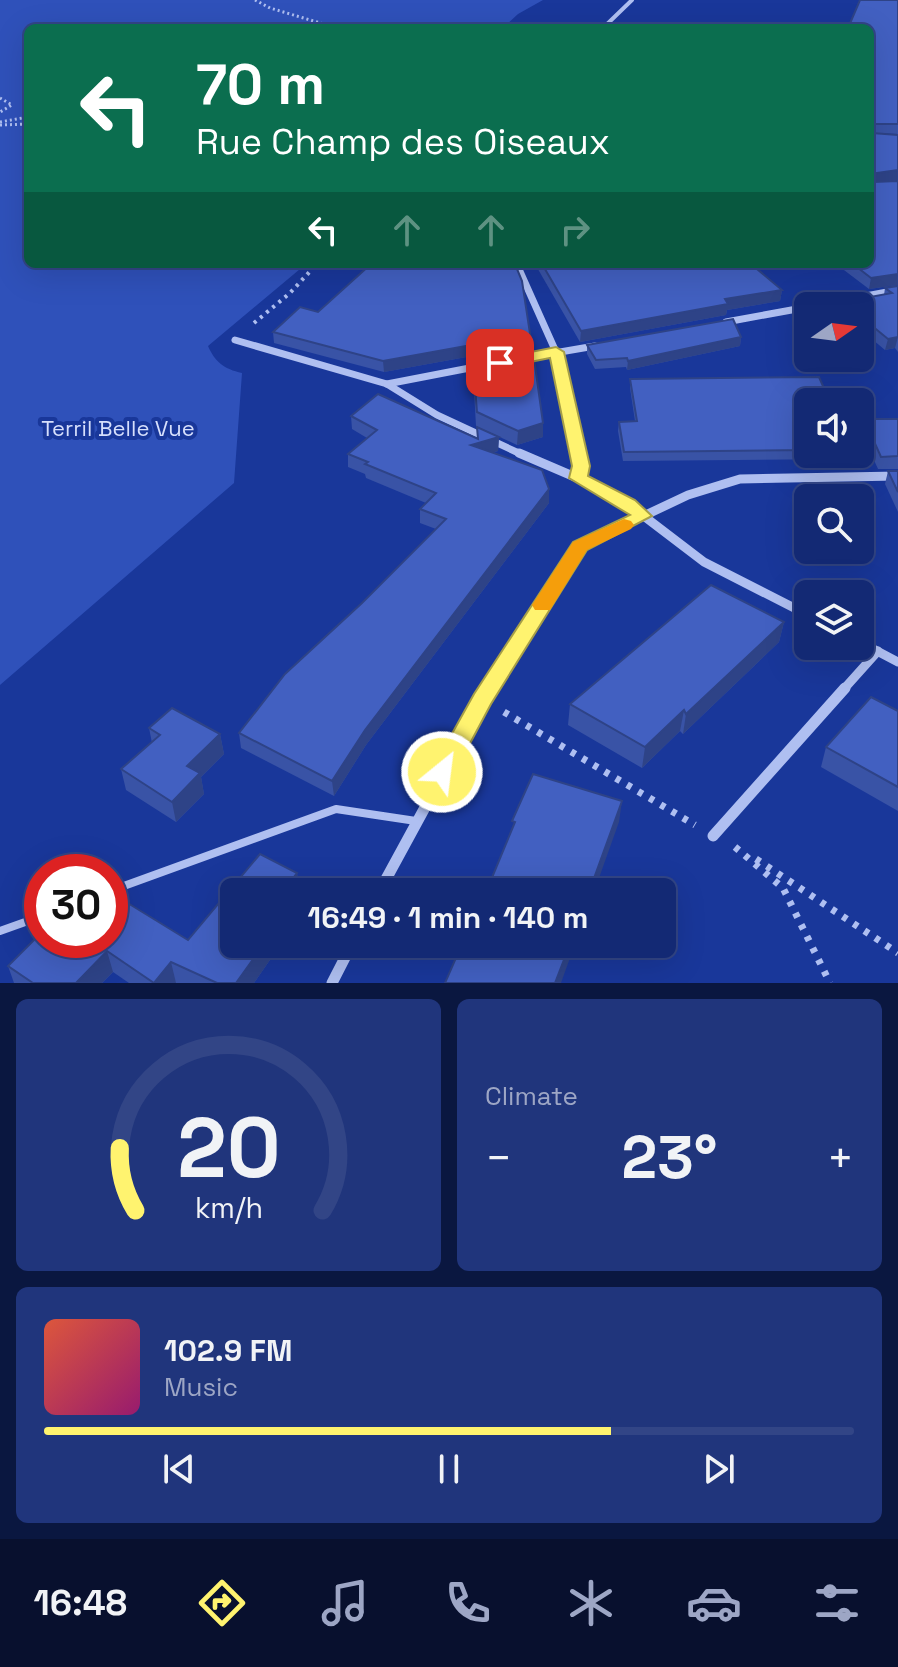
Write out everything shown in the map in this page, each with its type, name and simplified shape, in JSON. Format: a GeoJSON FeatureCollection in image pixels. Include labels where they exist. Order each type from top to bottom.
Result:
{"type":"FeatureCollection","features":[{"type":"Feature","properties":{"kind":"street"},"geometry":{"type":"LineString","coordinates":[[607,24],[632,0]]}},
{"type":"Feature","properties":{"kind":"street"},"geometry":{"type":"LineString","coordinates":[[519,268],[556,352],[581,466],[578,478]]}},
{"type":"Feature","properties":{"kind":"street"},"geometry":{"type":"LineString","coordinates":[[874,294],[898,290]]}},
{"type":"Feature","properties":{"kind":"street"},"geometry":{"type":"LineString","coordinates":[[717,323],[794,309]]}},
{"type":"Feature","properties":{"kind":"street"},"geometry":{"type":"LineString","coordinates":[[235,340],[387,384],[437,415],[578,478],[628,504],[704,562],[794,608]]}},
{"type":"Feature","properties":{"kind":"street"},"geometry":{"type":"LineString","coordinates":[[510,361],[612,343]]}},
{"type":"Feature","properties":{"kind":"street"},"geometry":{"type":"LineString","coordinates":[[387,384],[495,364]]}},
{"type":"Feature","properties":{"kind":"street"},"geometry":{"type":"LineString","coordinates":[[386,878],[482,700],[580,546],[688,495],[740,479],[898,476]]}},
{"type":"Feature","properties":{"kind":"street"},"geometry":{"type":"LineString","coordinates":[[874,649],[898,662]]}},
{"type":"Feature","properties":{"kind":"street"},"geometry":{"type":"LineString","coordinates":[[713,836],[878,651]]}},
{"type":"Feature","properties":{"kind":"street"},"geometry":{"type":"LineString","coordinates":[[332,983],[345,958]]}},
{"type":"Feature","properties":{"kind":"lane"},"geometry":{"type":"LineString","coordinates":[[128,884],[336,809],[416,821]]}},
{"type":"Feature","properties":{"kind":"lane"},"geometry":{"type":"LineString","coordinates":[[0,931],[24,922]]}},
{"type":"Feature","properties":{"kind":"path"},"geometry":{"type":"LineString","coordinates":[[255,0],[319,24]]}},
{"type":"Feature","properties":{"kind":"path"},"geometry":{"type":"LineString","coordinates":[[0,98],[12,105],[0,112]]}},
{"type":"Feature","properties":{"kind":"path"},"geometry":{"type":"LineString","coordinates":[[0,124],[24,118]]}},
{"type":"Feature","properties":{"kind":"path"},"geometry":{"type":"LineString","coordinates":[[0,124],[24,124]]}},
{"type":"Feature","properties":{"kind":"path"},"geometry":{"type":"LineString","coordinates":[[235,340],[290,293],[312,268]]}},
{"type":"Feature","properties":{"kind":"path"},"geometry":{"type":"LineString","coordinates":[[482,700],[745,852],[898,953]]}},
{"type":"Feature","properties":{"kind":"path"},"geometry":{"type":"LineString","coordinates":[[745,852],[783,888],[830,983]]}},
{"type":"Feature","properties":{"kind":"green space","name":"Terril Belle Vue"},"geometry":{"type":"Polygon","coordinates":[[[0,0],[543,0],[507,24],[24,24],[24,268],[301,268],[208,346],[221,364],[242,373],[234,483],[0,685],[0,0]]]}},
{"type":"Feature","properties":{"kind":"building"},"geometry":{"type":"Polygon","coordinates":[[[860,0],[898,0],[898,124],[874,124],[874,24],[850,24],[860,0]]]}},
{"type":"Feature","properties":{"kind":"building"},"geometry":{"type":"Polygon","coordinates":[[[874,133],[898,135],[898,170],[874,173],[874,133]]]}},
{"type":"Feature","properties":{"kind":"building"},"geometry":{"type":"Polygon","coordinates":[[[898,181],[898,274],[871,278],[858,268],[874,268],[874,182],[898,181]]]}},
{"type":"Feature","properties":{"kind":"building"},"geometry":{"type":"Polygon","coordinates":[[[367,268],[517,268],[522,281],[531,340],[473,350],[472,345],[383,361],[273,332],[300,307],[318,312],[367,268]]]}},
{"type":"Feature","properties":{"kind":"building"},"geometry":{"type":"Polygon","coordinates":[[[544,268],[756,268],[782,290],[725,299],[728,304],[581,331],[544,268]]]}},
{"type":"Feature","properties":{"kind":"building"},"geometry":{"type":"Polygon","coordinates":[[[898,286],[898,337],[888,339],[874,328],[874,296],[892,293],[885,288],[898,286]]]}},
{"type":"Feature","properties":{"kind":"building"},"geometry":{"type":"Polygon","coordinates":[[[733,319],[741,337],[628,361],[627,358],[596,360],[587,345],[733,319]]]}},
{"type":"Feature","properties":{"kind":"building"},"geometry":{"type":"Polygon","coordinates":[[[533,351],[543,423],[518,431],[477,412],[473,361],[533,351]]]}},
{"type":"Feature","properties":{"kind":"building"},"geometry":{"type":"Polygon","coordinates":[[[819,377],[824,388],[794,388],[794,450],[624,452],[619,422],[637,421],[630,379],[819,377]]]}},
{"type":"Feature","properties":{"kind":"building"},"geometry":{"type":"Polygon","coordinates":[[[378,394],[478,439],[477,427],[499,437],[471,445],[542,470],[549,489],[365,730],[332,781],[239,733],[285,674],[446,519],[420,509],[436,493],[348,454],[377,430],[351,416],[378,394]]]}},
{"type":"Feature","properties":{"kind":"building"},"geometry":{"type":"Polygon","coordinates":[[[874,419],[898,419],[898,456],[881,457],[874,441],[874,419]]]}},
{"type":"Feature","properties":{"kind":"building"},"geometry":{"type":"Polygon","coordinates":[[[888,471],[898,471],[898,492],[888,471]]]}},
{"type":"Feature","properties":{"kind":"building"},"geometry":{"type":"Polygon","coordinates":[[[711,585],[784,622],[686,714],[684,710],[645,747],[570,704],[711,585]]]}},
{"type":"Feature","properties":{"kind":"building"},"geometry":{"type":"Polygon","coordinates":[[[871,697],[898,711],[898,787],[826,747],[871,697]]]}},
{"type":"Feature","properties":{"kind":"building"},"geometry":{"type":"Polygon","coordinates":[[[172,708],[220,734],[187,766],[200,773],[172,802],[121,769],[160,735],[149,728],[172,708]]]}},
{"type":"Feature","properties":{"kind":"building"},"geometry":{"type":"Polygon","coordinates":[[[533,774],[622,801],[594,878],[492,878],[515,822],[512,821],[533,774]]]}},
{"type":"Feature","properties":{"kind":"building"},"geometry":{"type":"Polygon","coordinates":[[[260,854],[297,873],[293,878],[240,878],[260,854]]]}},
{"type":"Feature","properties":{"kind":"building"},"geometry":{"type":"Polygon","coordinates":[[[220,902],[220,958],[254,958],[236,983],[217,983],[171,962],[154,983],[117,958],[128,958],[128,903],[188,940],[220,902]]]}},
{"type":"Feature","properties":{"kind":"building"},"geometry":{"type":"Polygon","coordinates":[[[24,950],[24,958],[100,958],[76,983],[33,983],[8,966],[24,950]]]}},
{"type":"Feature","properties":{"kind":"building"},"geometry":{"type":"Polygon","coordinates":[[[456,958],[565,958],[555,983],[445,983],[456,958]]]}},
{"type":"Feature","properties":{"kind":"slow traffic"},"geometry":{"type":"LineString","coordinates":[[542,605],[580,546],[624,525]]}},
{"type":"Feature","properties":{"kind":"route"},"geometry":{"type":"LineString","coordinates":[[442,772],[482,700],[580,546],[643,516],[628,504],[578,478],[581,466],[556,352],[500,363]]}}]}
